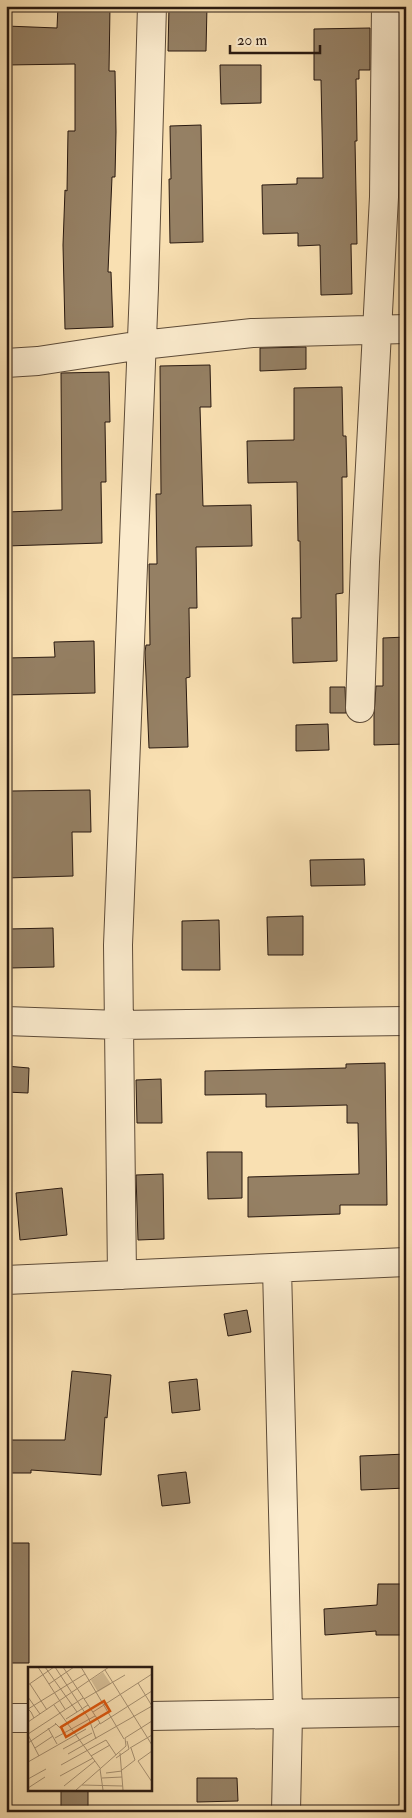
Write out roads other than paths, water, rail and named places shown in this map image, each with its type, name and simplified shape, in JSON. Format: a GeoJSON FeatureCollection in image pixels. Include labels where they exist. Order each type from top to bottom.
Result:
{"type":"FeatureCollection","features":[{"type":"Feature","properties":{"kind":"street"},"geometry":{"type":"LineString","coordinates":[[122,1275],[118,946],[142,345],[152,6]]}},
{"type":"Feature","properties":{"kind":"street"},"geometry":{"type":"LineString","coordinates":[[360,708],[365,562],[384,197],[386,6]]}},
{"type":"Feature","properties":{"kind":"street"},"geometry":{"type":"LineString","coordinates":[[6,363],[38,361],[142,345],[252,333],[406,329]]}},
{"type":"Feature","properties":{"kind":"street"},"geometry":{"type":"LineString","coordinates":[[6,1022],[119,1025],[406,1021]]}},
{"type":"Feature","properties":{"kind":"street"},"geometry":{"type":"LineString","coordinates":[[6,1280],[406,1262]]}},
{"type":"Feature","properties":{"kind":"street"},"geometry":{"type":"LineString","coordinates":[[277,1268],[288,1714],[286,1812]]}},
{"type":"Feature","properties":{"kind":"street"},"geometry":{"type":"LineString","coordinates":[[151,1716],[406,1712]]}},
{"type":"Feature","properties":{"kind":"street"},"geometry":{"type":"LineString","coordinates":[[6,1718],[28,1718]]}}]}
